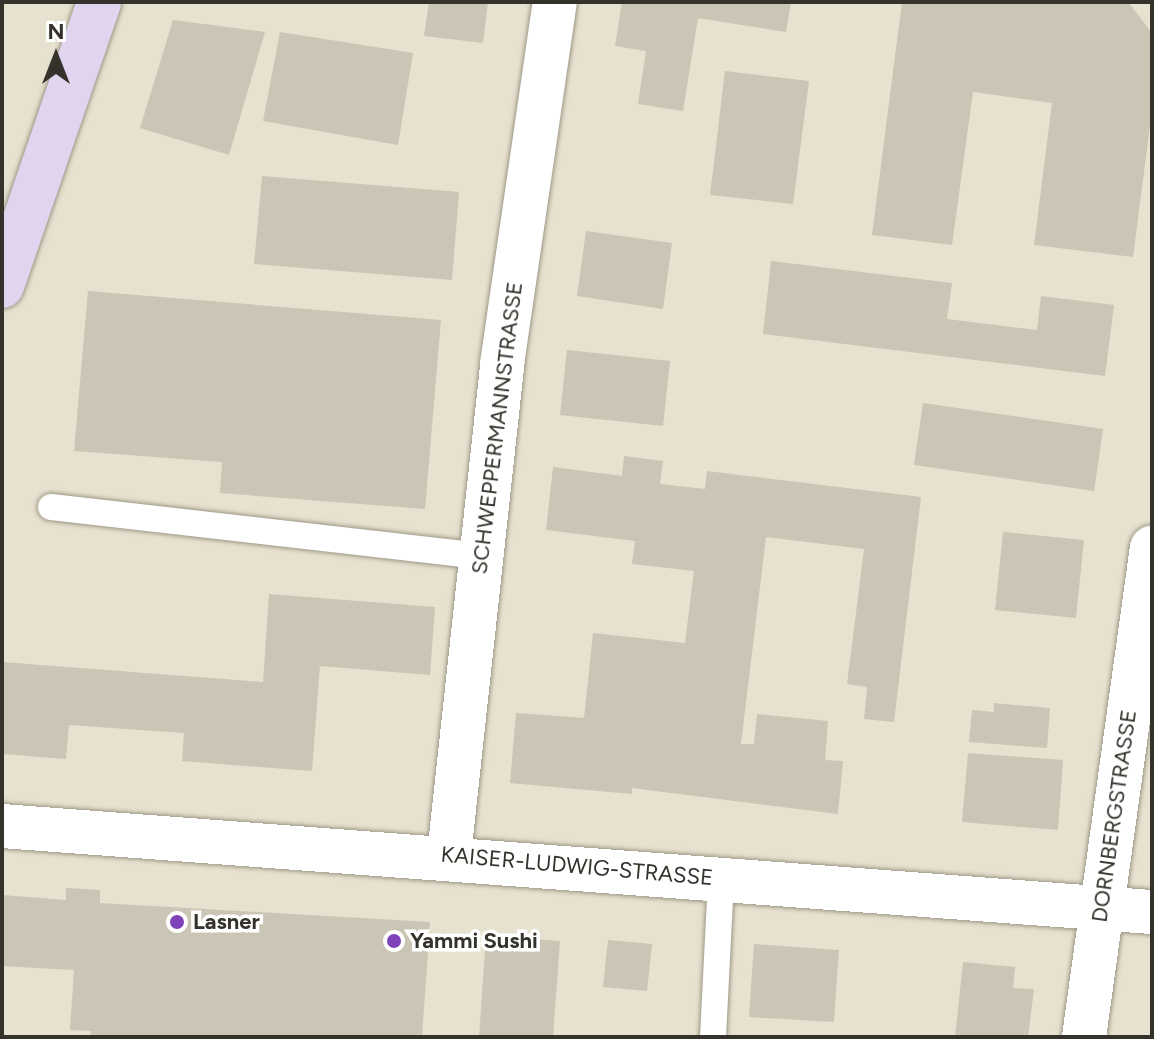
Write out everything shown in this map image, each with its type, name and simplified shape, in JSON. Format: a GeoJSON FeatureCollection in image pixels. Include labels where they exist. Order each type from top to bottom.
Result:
{"type":"FeatureCollection","features":[{"type":"Feature","properties":{"kind":"main road"},"geometry":{"type":"LineString","coordinates":[[2,286],[99,2]]}},
{"type":"Feature","properties":{"kind":"street","name":"SCHWEPPERMANNSTRASSE"},"geometry":{"type":"LineString","coordinates":[[449,855],[502,364],[555,2]]}},
{"type":"Feature","properties":{"kind":"street","name":"DORNBERGSTRASSE"},"geometry":{"type":"LineString","coordinates":[[1084,1037],[1152,548]]}},
{"type":"Feature","properties":{"kind":"street","name":"KAISER-LUDWIG-STRASSE"},"geometry":{"type":"LineString","coordinates":[[2,826],[449,855],[1152,912]]}},
{"type":"Feature","properties":{"kind":"lane"},"geometry":{"type":"LineString","coordinates":[[51,507],[481,556]]}},
{"type":"Feature","properties":{"kind":"lane"},"geometry":{"type":"LineString","coordinates":[[713,1037],[721,878]]}},
{"type":"Feature","properties":{"kind":"building"},"geometry":{"type":"Polygon","coordinates":[[[429,2],[488,2],[483,43],[424,36],[429,2]]]}},
{"type":"Feature","properties":{"kind":"building"},"geometry":{"type":"Polygon","coordinates":[[[622,2],[791,2],[786,32],[698,18],[683,111],[638,104],[646,51],[615,46],[622,2]]]}},
{"type":"Feature","properties":{"kind":"building"},"geometry":{"type":"Polygon","coordinates":[[[902,2],[1128,2],[1152,33],[1152,110],[1133,257],[1034,245],[1052,103],[973,92],[952,245],[872,235],[902,2]]]}},
{"type":"Feature","properties":{"kind":"building"},"geometry":{"type":"Polygon","coordinates":[[[173,20],[265,32],[229,155],[140,128],[173,20]]]}},
{"type":"Feature","properties":{"kind":"building"},"geometry":{"type":"Polygon","coordinates":[[[280,32],[413,53],[398,145],[263,121],[280,32]]]}},
{"type":"Feature","properties":{"kind":"building"},"geometry":{"type":"Polygon","coordinates":[[[725,71],[809,81],[793,204],[710,195],[725,71]]]}},
{"type":"Feature","properties":{"kind":"building"},"geometry":{"type":"Polygon","coordinates":[[[262,176],[459,192],[452,280],[254,264],[262,176]]]}},
{"type":"Feature","properties":{"kind":"building"},"geometry":{"type":"Polygon","coordinates":[[[586,231],[672,243],[663,309],[577,296],[586,231]]]}},
{"type":"Feature","properties":{"kind":"building"},"geometry":{"type":"Polygon","coordinates":[[[771,261],[952,283],[947,319],[1037,330],[1041,296],[1114,305],[1105,376],[763,334],[771,261]]]}},
{"type":"Feature","properties":{"kind":"building"},"geometry":{"type":"Polygon","coordinates":[[[88,291],[441,320],[425,509],[220,493],[222,462],[74,451],[88,291]]]}},
{"type":"Feature","properties":{"kind":"building"},"geometry":{"type":"Polygon","coordinates":[[[567,350],[670,361],[663,426],[560,415],[567,350]]]}},
{"type":"Feature","properties":{"kind":"building"},"geometry":{"type":"Polygon","coordinates":[[[923,403],[1103,429],[1094,491],[914,465],[923,403]]]}},
{"type":"Feature","properties":{"kind":"building"},"geometry":{"type":"Polygon","coordinates":[[[624,456],[663,461],[660,484],[705,489],[707,471],[921,497],[894,722],[864,719],[867,687],[847,684],[864,549],[766,537],[741,744],[754,744],[757,714],[828,721],[825,760],[843,761],[838,814],[632,788],[632,794],[510,783],[516,713],[584,718],[593,633],[685,643],[694,571],[632,564],[635,541],[546,530],[553,467],[622,476],[624,456]]]}},
{"type":"Feature","properties":{"kind":"building"},"geometry":{"type":"Polygon","coordinates":[[[1003,532],[1084,540],[1076,618],[995,610],[1003,532]]]}},
{"type":"Feature","properties":{"kind":"building"},"geometry":{"type":"Polygon","coordinates":[[[269,594],[435,607],[430,675],[320,666],[312,771],[182,761],[184,733],[69,725],[66,759],[2,754],[2,662],[263,682],[269,594]]]}},
{"type":"Feature","properties":{"kind":"building"},"geometry":{"type":"Polygon","coordinates":[[[994,703],[1050,708],[1047,748],[969,742],[972,710],[994,712],[994,703]]]}},
{"type":"Feature","properties":{"kind":"building"},"geometry":{"type":"Polygon","coordinates":[[[968,753],[1063,760],[1058,830],[962,822],[968,753]]]}},
{"type":"Feature","properties":{"kind":"building"},"geometry":{"type":"Polygon","coordinates":[[[66,888],[100,890],[100,903],[430,922],[422,1037],[90,1037],[91,1031],[70,1030],[74,970],[2,966],[2,895],[66,900],[66,888]]]}},
{"type":"Feature","properties":{"kind":"building"},"geometry":{"type":"Polygon","coordinates":[[[486,936],[560,941],[553,1037],[479,1037],[486,936]]]}},
{"type":"Feature","properties":{"kind":"building"},"geometry":{"type":"Polygon","coordinates":[[[608,940],[652,944],[647,991],[603,987],[608,940]]]}},
{"type":"Feature","properties":{"kind":"building"},"geometry":{"type":"Polygon","coordinates":[[[754,944],[839,950],[834,1022],[749,1017],[754,944]]]}},
{"type":"Feature","properties":{"kind":"building"},"geometry":{"type":"Polygon","coordinates":[[[963,962],[1015,967],[1013,988],[1034,989],[1028,1037],[955,1037],[963,962]]]}},
{"type":"Feature","properties":{"kind":"place","name":"Lasner"},"geometry":{"type":"Point","coordinates":[177,922]}},
{"type":"Feature","properties":{"kind":"place","name":"Yammi Sushi"},"geometry":{"type":"Point","coordinates":[394,941]}}]}
